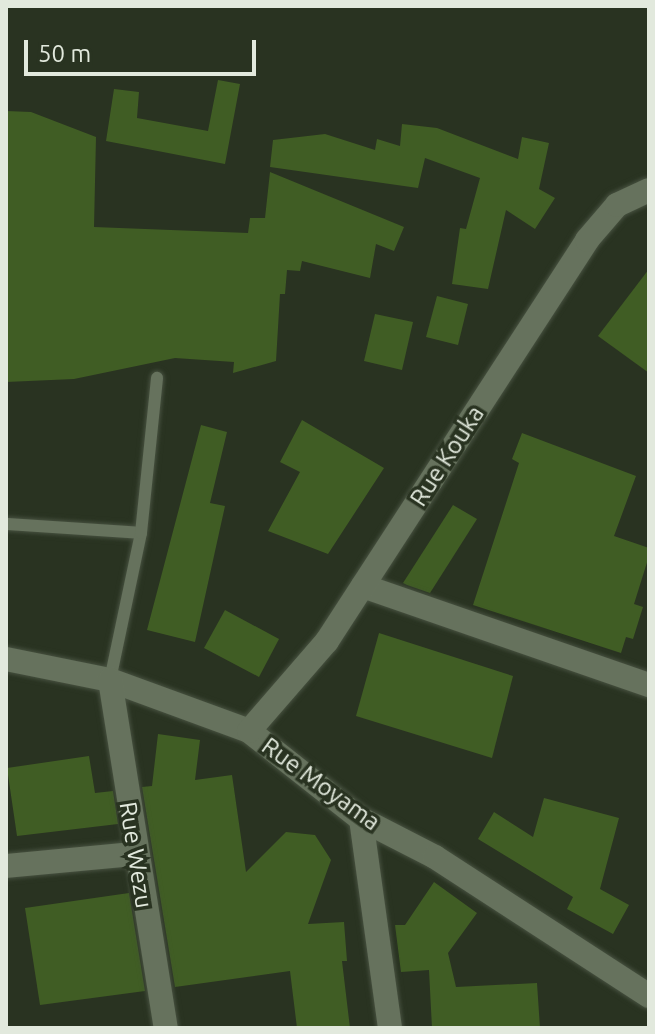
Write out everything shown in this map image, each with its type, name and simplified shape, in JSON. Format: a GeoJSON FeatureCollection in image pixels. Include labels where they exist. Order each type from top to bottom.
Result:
{"type":"FeatureCollection","features":[{"type":"Feature","properties":{"kind":"street","name":"Rue Kouka"},"geometry":{"type":"LineString","coordinates":[[249,731],[327,641],[587,240],[617,205],[649,190]]}},
{"type":"Feature","properties":{"kind":"street"},"geometry":{"type":"LineString","coordinates":[[363,586],[649,685]]}},
{"type":"Feature","properties":{"kind":"street","name":"Rue Moyama"},"geometry":{"type":"LineString","coordinates":[[6,659],[110,680],[249,731],[361,819],[435,857],[648,999]]}},
{"type":"Feature","properties":{"kind":"street","name":"Rue Wezu"},"geometry":{"type":"LineString","coordinates":[[110,680],[134,854],[166,1028]]}},
{"type":"Feature","properties":{"kind":"street"},"geometry":{"type":"LineString","coordinates":[[361,819],[390,1028]]}},
{"type":"Feature","properties":{"kind":"street"},"geometry":{"type":"LineString","coordinates":[[6,866],[134,854]]}},
{"type":"Feature","properties":{"kind":"lane"},"geometry":{"type":"LineString","coordinates":[[110,680],[141,533],[157,378]]}},
{"type":"Feature","properties":{"kind":"lane"},"geometry":{"type":"LineString","coordinates":[[6,524],[141,533]]}},
{"type":"Feature","properties":{"kind":"building"},"geometry":{"type":"Polygon","coordinates":[[[218,80],[240,84],[225,164],[106,141],[114,89],[139,92],[137,118],[208,131],[218,80]]]}},
{"type":"Feature","properties":{"kind":"building"},"geometry":{"type":"Polygon","coordinates":[[[6,111],[31,112],[96,137],[94,227],[248,233],[250,218],[265,218],[270,172],[404,227],[394,251],[376,244],[370,278],[302,261],[300,271],[287,270],[285,294],[280,294],[276,361],[233,373],[234,362],[175,358],[74,379],[6,382],[6,111]]]}},
{"type":"Feature","properties":{"kind":"building"},"geometry":{"type":"Polygon","coordinates":[[[402,124],[437,128],[518,159],[522,137],[549,143],[539,189],[555,198],[535,229],[506,210],[488,289],[452,284],[460,228],[466,229],[480,178],[425,158],[418,188],[270,167],[273,140],[325,134],[375,150],[377,139],[400,146],[402,124]]]}},
{"type":"Feature","properties":{"kind":"building"},"geometry":{"type":"Polygon","coordinates":[[[649,269],[649,373],[598,336],[649,269]]]}},
{"type":"Feature","properties":{"kind":"building"},"geometry":{"type":"Polygon","coordinates":[[[437,296],[468,304],[458,345],[426,337],[437,296]]]}},
{"type":"Feature","properties":{"kind":"building"},"geometry":{"type":"Polygon","coordinates":[[[375,314],[413,322],[402,370],[364,361],[375,314]]]}},
{"type":"Feature","properties":{"kind":"building"},"geometry":{"type":"Polygon","coordinates":[[[302,420],[384,468],[328,554],[268,531],[300,472],[280,462],[302,420]]]}},
{"type":"Feature","properties":{"kind":"building"},"geometry":{"type":"Polygon","coordinates":[[[201,425],[227,432],[210,503],[225,506],[195,642],[147,630],[201,425]]]}},
{"type":"Feature","properties":{"kind":"building"},"geometry":{"type":"Polygon","coordinates":[[[522,433],[636,476],[614,536],[649,548],[649,556],[634,604],[643,607],[633,639],[626,637],[621,653],[473,605],[519,463],[512,459],[522,433]]]}},
{"type":"Feature","properties":{"kind":"building"},"geometry":{"type":"Polygon","coordinates":[[[453,505],[477,519],[430,593],[403,583],[453,505]]]}},
{"type":"Feature","properties":{"kind":"building"},"geometry":{"type":"Polygon","coordinates":[[[225,610],[279,639],[259,677],[204,648],[225,610]]]}},
{"type":"Feature","properties":{"kind":"building"},"geometry":{"type":"Polygon","coordinates":[[[379,633],[513,676],[492,758],[356,716],[379,633]]]}},
{"type":"Feature","properties":{"kind":"building"},"geometry":{"type":"Polygon","coordinates":[[[158,734],[200,740],[195,780],[232,775],[246,872],[286,832],[315,835],[331,860],[308,924],[344,922],[347,961],[342,961],[350,1028],[297,1028],[290,971],[175,987],[142,787],[152,786],[158,734]]]}},
{"type":"Feature","properties":{"kind":"building"},"geometry":{"type":"Polygon","coordinates":[[[89,756],[95,793],[113,791],[118,824],[17,836],[7,768],[89,756]]]}},
{"type":"Feature","properties":{"kind":"building"},"geometry":{"type":"Polygon","coordinates":[[[544,798],[619,818],[600,889],[629,905],[613,934],[567,909],[573,897],[478,839],[494,812],[533,837],[544,798]]]}},
{"type":"Feature","properties":{"kind":"building"},"geometry":{"type":"Polygon","coordinates":[[[434,882],[477,913],[448,953],[456,987],[537,983],[540,1028],[432,1028],[429,970],[401,972],[395,925],[405,925],[434,882]]]}},
{"type":"Feature","properties":{"kind":"building"},"geometry":{"type":"Polygon","coordinates":[[[129,893],[145,991],[40,1005],[25,908],[129,893]]]}}]}
